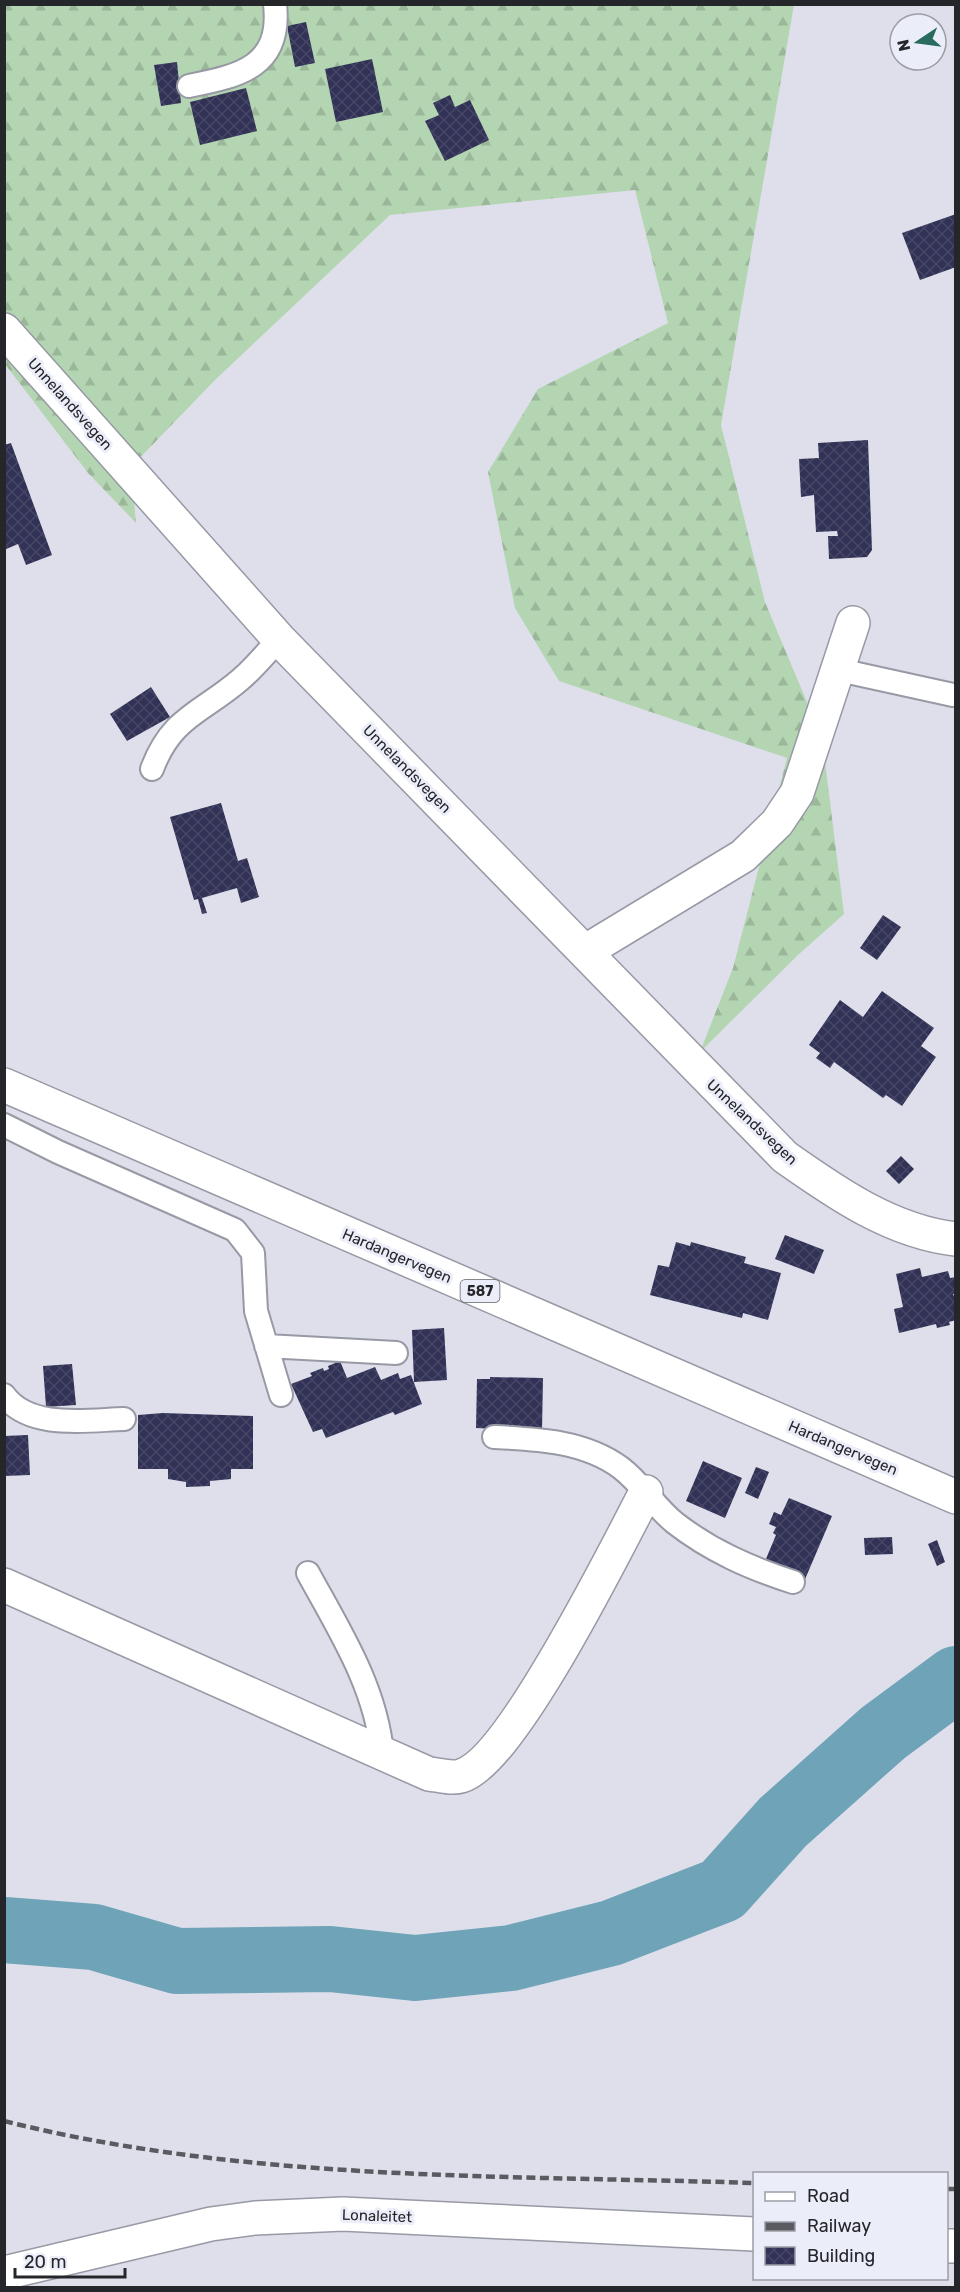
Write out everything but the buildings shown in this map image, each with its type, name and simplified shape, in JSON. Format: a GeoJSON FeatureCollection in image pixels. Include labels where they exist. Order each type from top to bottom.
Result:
{"type":"FeatureCollection","features":[{"type":"Feature","properties":{"kind":"street","name":"Unnelandsvegen"},"geometry":{"type":"LineString","coordinates":[[4,330],[279,639],[586,951],[714,1087],[785,1157],[842,1196],[894,1223],[941,1238],[956,1239]]}},
{"type":"Feature","properties":{"kind":"street"},"geometry":{"type":"LineString","coordinates":[[586,951],[743,856],[762,841],[797,794],[853,623]]}},
{"type":"Feature","properties":{"kind":"street","name":"Hardangervegen"},"geometry":{"type":"LineString","coordinates":[[4,1085],[956,1497]]}},
{"type":"Feature","properties":{"kind":"street"},"geometry":{"type":"LineString","coordinates":[[4,1585],[429,1774],[461,1776],[479,1765],[494,1751],[521,1715],[563,1647],[646,1492]]}},
{"type":"Feature","properties":{"kind":"street","name":"Lonaleitet"},"geometry":{"type":"LineString","coordinates":[[4,2273],[211,2224],[292,2215],[343,2214],[753,2234]]}},
{"type":"Feature","properties":{"kind":"lane"},"geometry":{"type":"LineString","coordinates":[[189,86],[237,76],[249,69],[267,51],[274,38],[275,4]]}},
{"type":"Feature","properties":{"kind":"lane"},"geometry":{"type":"LineString","coordinates":[[152,769],[160,747],[174,729],[241,679],[279,639]]}},
{"type":"Feature","properties":{"kind":"lane"},"geometry":{"type":"LineString","coordinates":[[839,670],[953,694]]}},
{"type":"Feature","properties":{"kind":"lane"},"geometry":{"type":"LineString","coordinates":[[4,1125],[58,1152],[235,1230],[253,1253],[256,1311],[281,1395]]}},
{"type":"Feature","properties":{"kind":"lane"},"geometry":{"type":"LineString","coordinates":[[266,1346],[396,1353]]}},
{"type":"Feature","properties":{"kind":"lane"},"geometry":{"type":"LineString","coordinates":[[5,1398],[27,1414],[50,1419],[124,1419]]}},
{"type":"Feature","properties":{"kind":"lane"},"geometry":{"type":"LineString","coordinates":[[494,1437],[534,1438],[569,1445],[598,1455],[621,1468],[673,1521],[712,1548],[751,1568],[793,1582]]}},
{"type":"Feature","properties":{"kind":"lane"},"geometry":{"type":"LineString","coordinates":[[308,1573],[351,1653],[371,1699],[380,1725],[382,1753]]}},
{"type":"Feature","properties":{"kind":"green space"},"geometry":{"type":"Polygon","coordinates":[[[5,5],[794,5],[721,425],[765,602],[822,738],[844,914],[798,955],[700,1052],[733,968],[787,758],[559,681],[515,608],[488,472],[538,389],[668,323],[635,190],[390,215],[215,380],[131,467],[136,523],[88,473],[5,364],[5,5]]]}},
{"type":"Feature","properties":{"kind":"waterway"},"geometry":{"type":"LineString","coordinates":[[4,1930],[94,1937],[177,1961],[330,1959],[415,1968],[511,1958],[611,1933],[722,1890],[783,1822],[883,1733],[956,1679]]}},
{"type":"Feature","properties":{"kind":"railway"},"geometry":{"type":"LineString","coordinates":[[4,2121],[96,2141],[189,2155],[283,2165],[472,2176],[753,2183]]}},
{"type":"Feature","properties":{"kind":"railway"},"geometry":{"type":"LineString","coordinates":[[948,2189],[956,2189]]}}]}
